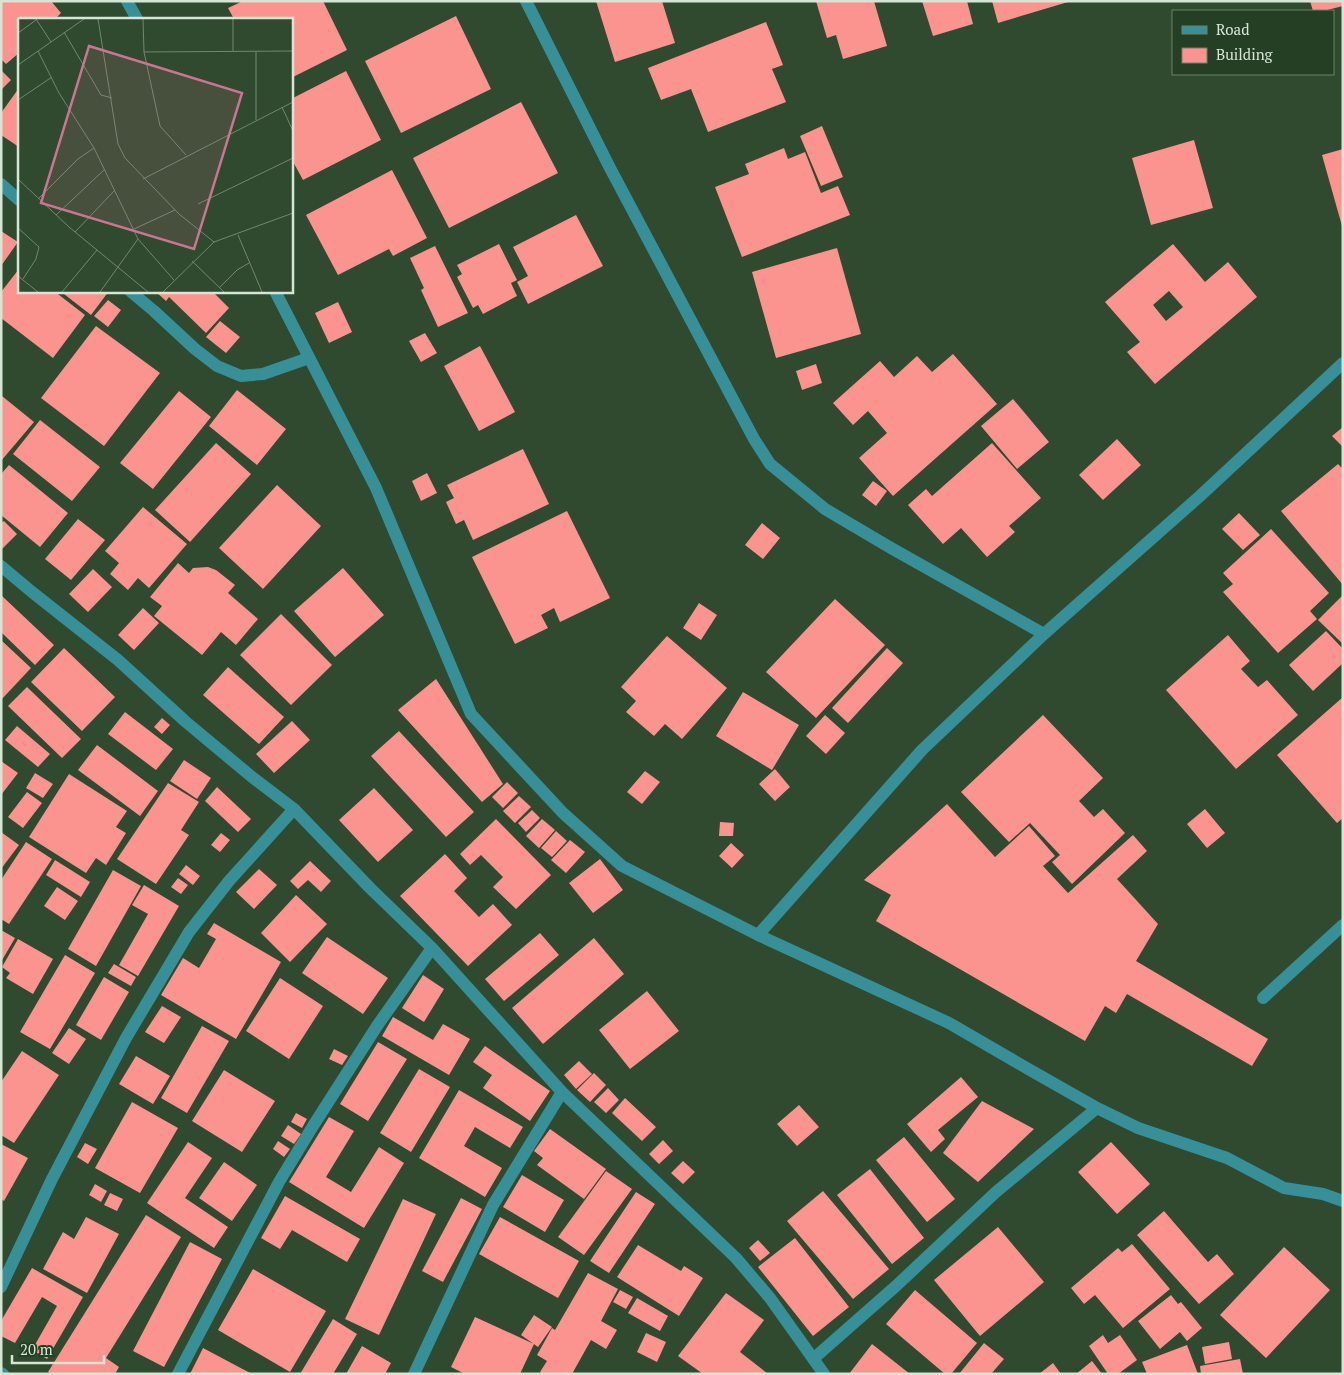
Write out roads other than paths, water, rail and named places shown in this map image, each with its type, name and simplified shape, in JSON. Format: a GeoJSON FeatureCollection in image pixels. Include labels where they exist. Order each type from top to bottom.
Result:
{"type":"FeatureCollection","features":[{"type":"Feature","properties":{"kind":"street"},"geometry":{"type":"LineString","coordinates":[[128,1],[136,18]]}},
{"type":"Feature","properties":{"kind":"street"},"geometry":{"type":"LineString","coordinates":[[526,1],[610,168],[754,439],[770,464],[825,509],[1044,634]]}},
{"type":"Feature","properties":{"kind":"street"},"geometry":{"type":"LineString","coordinates":[[1,184],[18,199]]}},
{"type":"Feature","properties":{"kind":"street"},"geometry":{"type":"LineString","coordinates":[[131,292],[216,366],[241,376],[263,374],[309,358]]}},
{"type":"Feature","properties":{"kind":"street"},"geometry":{"type":"LineString","coordinates":[[276,292],[376,488],[471,714],[563,813],[622,866],[758,935],[949,1023],[1097,1108],[1138,1128],[1228,1158],[1284,1188],[1323,1194],[1343,1201]]}},
{"type":"Feature","properties":{"kind":"street"},"geometry":{"type":"LineString","coordinates":[[758,935],[922,750],[1044,634],[1200,496],[1343,363]]}},
{"type":"Feature","properties":{"kind":"street"},"geometry":{"type":"LineString","coordinates":[[1,566],[118,660],[201,734],[294,809],[370,888],[432,948],[562,1092],[736,1258],[770,1298],[824,1374]]}},
{"type":"Feature","properties":{"kind":"street"},"geometry":{"type":"LineString","coordinates":[[1,1286],[52,1180],[126,1038],[189,932],[229,881],[294,809]]}},
{"type":"Feature","properties":{"kind":"street"},"geometry":{"type":"LineString","coordinates":[[1263,998],[1343,925]]}},
{"type":"Feature","properties":{"kind":"street"},"geometry":{"type":"LineString","coordinates":[[178,1374],[280,1182],[313,1126],[372,1035],[432,948]]}},
{"type":"Feature","properties":{"kind":"street"},"geometry":{"type":"LineString","coordinates":[[414,1374],[493,1204],[562,1092]]}},
{"type":"Feature","properties":{"kind":"street"},"geometry":{"type":"LineString","coordinates":[[813,1359],[896,1286],[996,1192],[1097,1108]]}}]}
